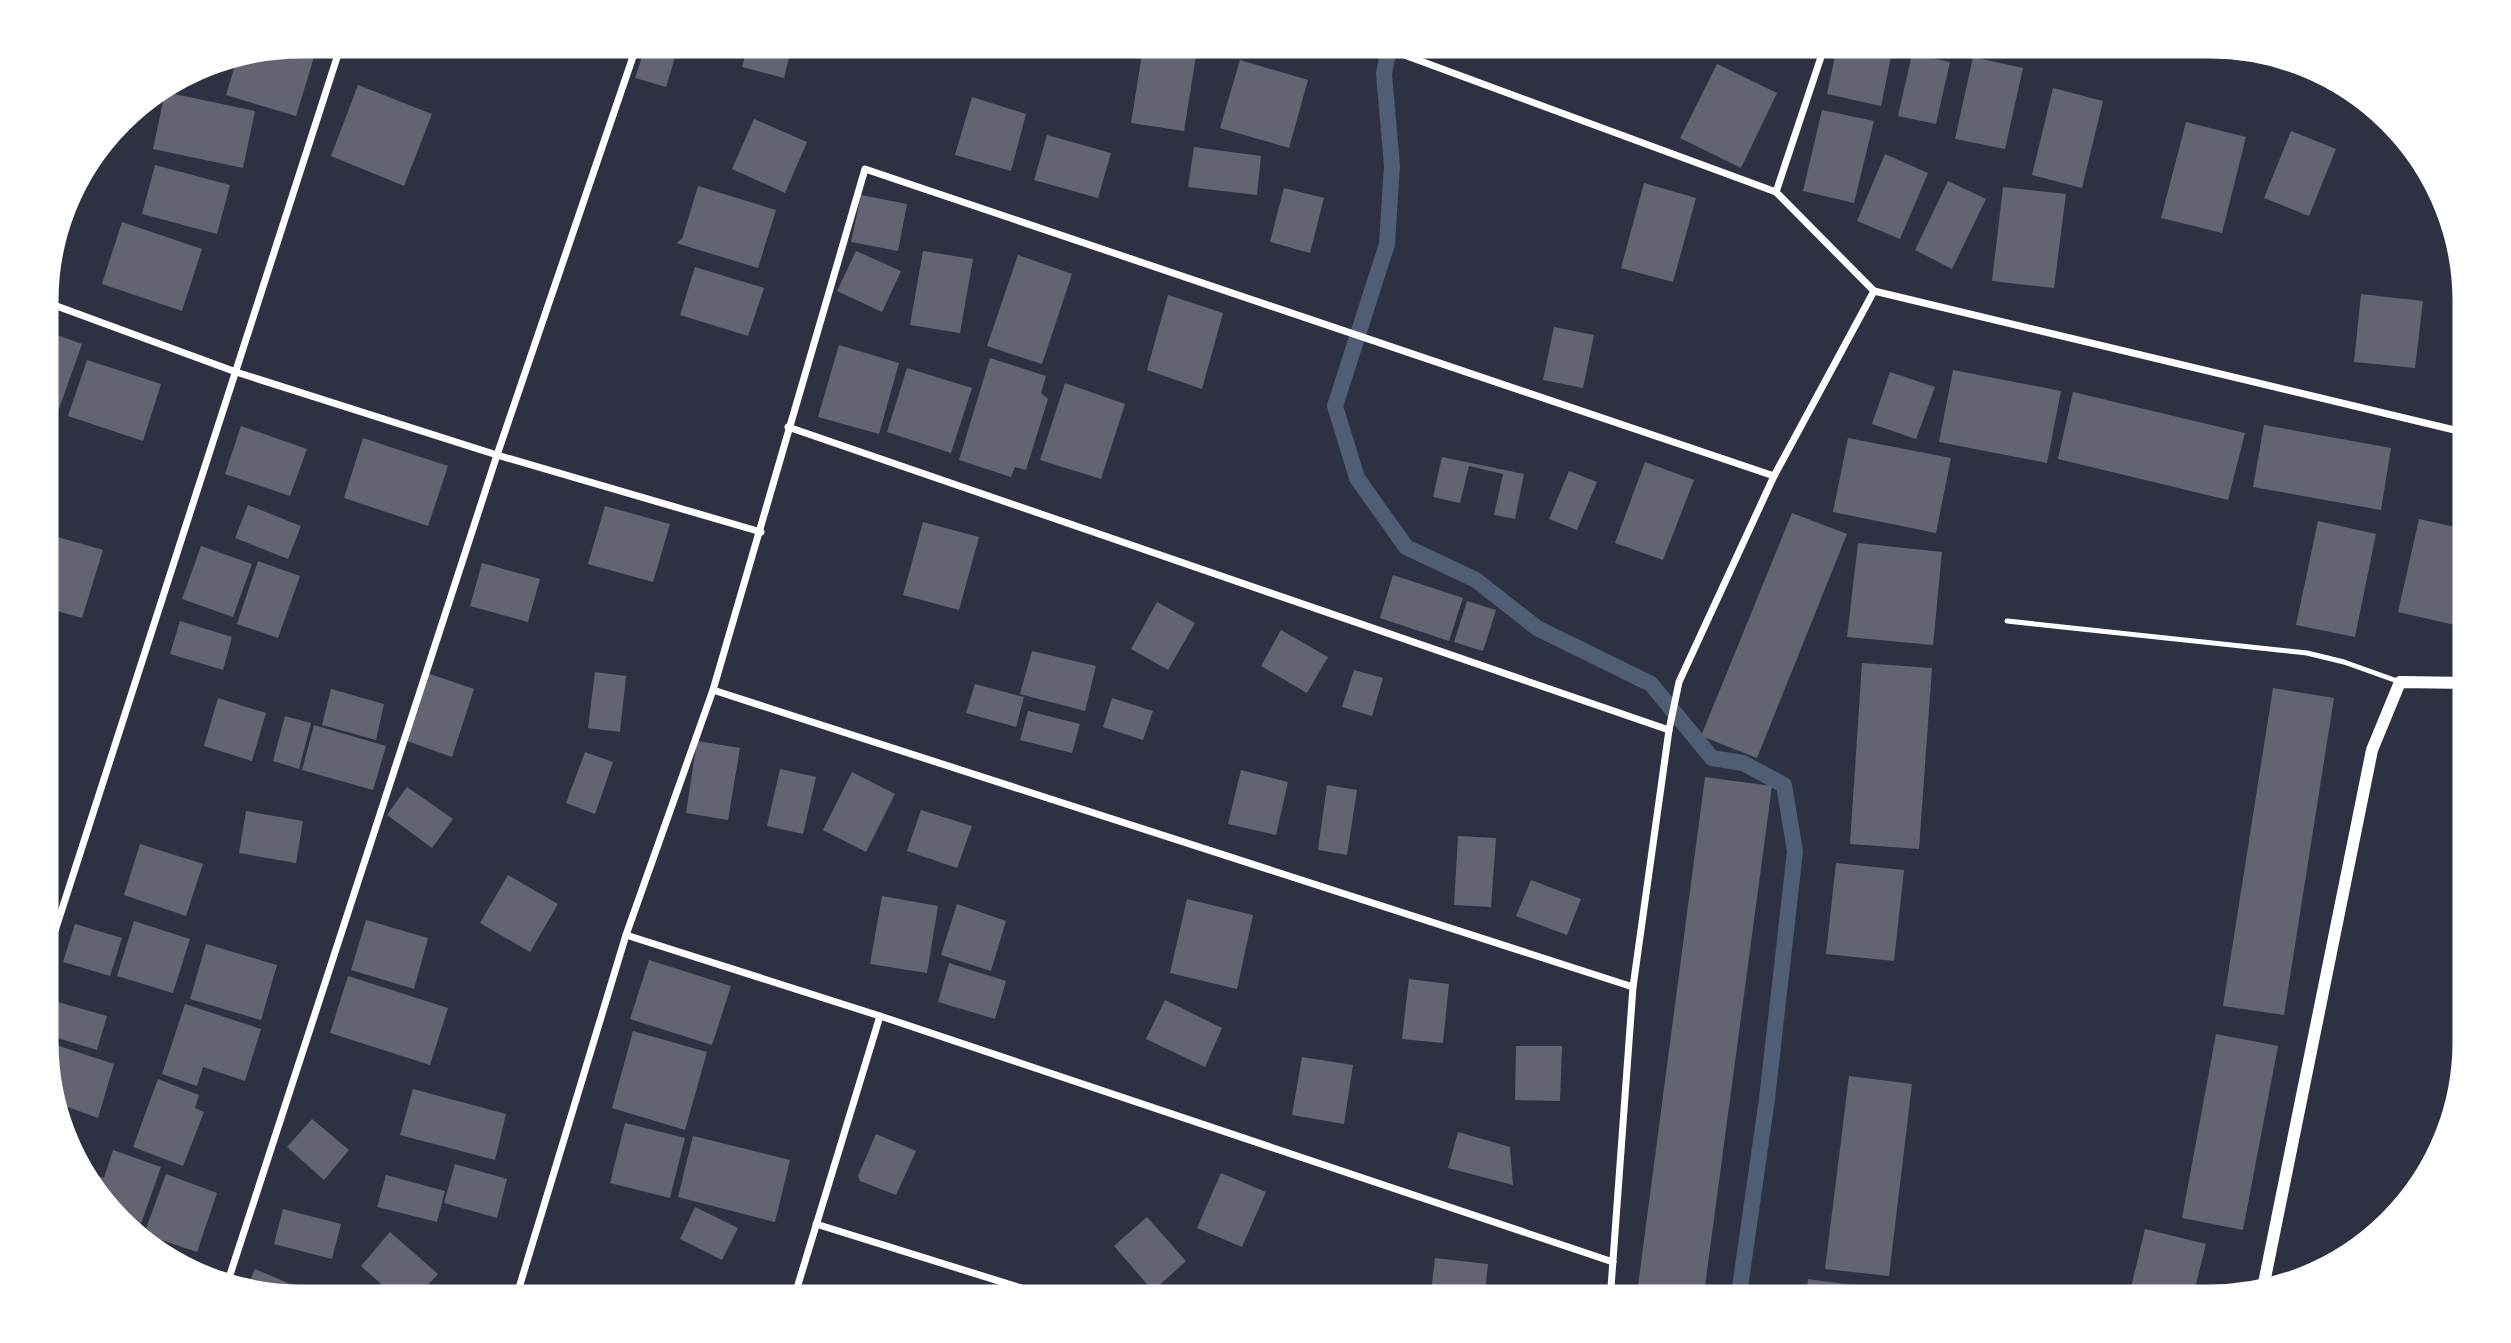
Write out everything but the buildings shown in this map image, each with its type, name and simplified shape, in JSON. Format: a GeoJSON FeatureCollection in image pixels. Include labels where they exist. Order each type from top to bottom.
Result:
{"type":"FeatureCollection","features":[{"type":"Feature","properties":{"kind":"street"},"geometry":{"type":"LineString","coordinates":[[1403,54],[1776,192],[1874,291],[2457,431]]}},
{"type":"Feature","properties":{"kind":"street"},"geometry":{"type":"LineString","coordinates":[[1776,192],[1822,54]]}},
{"type":"Feature","properties":{"kind":"street"},"geometry":{"type":"LineString","coordinates":[[54,934],[338,55]]}},
{"type":"Feature","properties":{"kind":"street"},"geometry":{"type":"LineString","coordinates":[[229,1278],[497,455],[634,55]]}},
{"type":"Feature","properties":{"kind":"street"},"geometry":{"type":"LineString","coordinates":[[519,1289],[626,935],[713,690],[865,169],[1774,476]]}},
{"type":"Feature","properties":{"kind":"street"},"geometry":{"type":"LineString","coordinates":[[1611,1288],[1633,987],[1669,730],[1679,682],[1774,476],[1874,291]]}},
{"type":"Feature","properties":{"kind":"street"},"geometry":{"type":"LineString","coordinates":[[55,305],[236,372],[497,455],[761,532]]}},
{"type":"Feature","properties":{"kind":"street"},"geometry":{"type":"LineString","coordinates":[[788,427],[1669,730]]}},
{"type":"Feature","properties":{"kind":"street"},"geometry":{"type":"LineString","coordinates":[[2264,1282],[2372,750],[2400,682],[2457,683]]}},
{"type":"Feature","properties":{"kind":"street"},"geometry":{"type":"LineString","coordinates":[[713,690],[1633,987]]}},
{"type":"Feature","properties":{"kind":"street"},"geometry":{"type":"LineString","coordinates":[[626,935],[880,1016],[1613,1262]]}},
{"type":"Feature","properties":{"kind":"street"},"geometry":{"type":"LineString","coordinates":[[797,1289],[880,1016]]}},
{"type":"Feature","properties":{"kind":"street"},"geometry":{"type":"LineString","coordinates":[[816,1224],[1023,1289]]}},
{"type":"Feature","properties":{"kind":"lane"},"geometry":{"type":"LineString","coordinates":[[2007,621],[2307,653],[2344,662],[2400,682]]}},
{"type":"Feature","properties":{"kind":"waterway"},"geometry":{"type":"LineString","coordinates":[[1388,54],[1384,74],[1392,166],[1387,244],[1335,406],[1357,478],[1406,547],[1476,580],[1537,628],[1651,684],[1712,758],[1743,763],[1784,785],[1795,851],[1767,1099],[1740,1288]]}}]}
